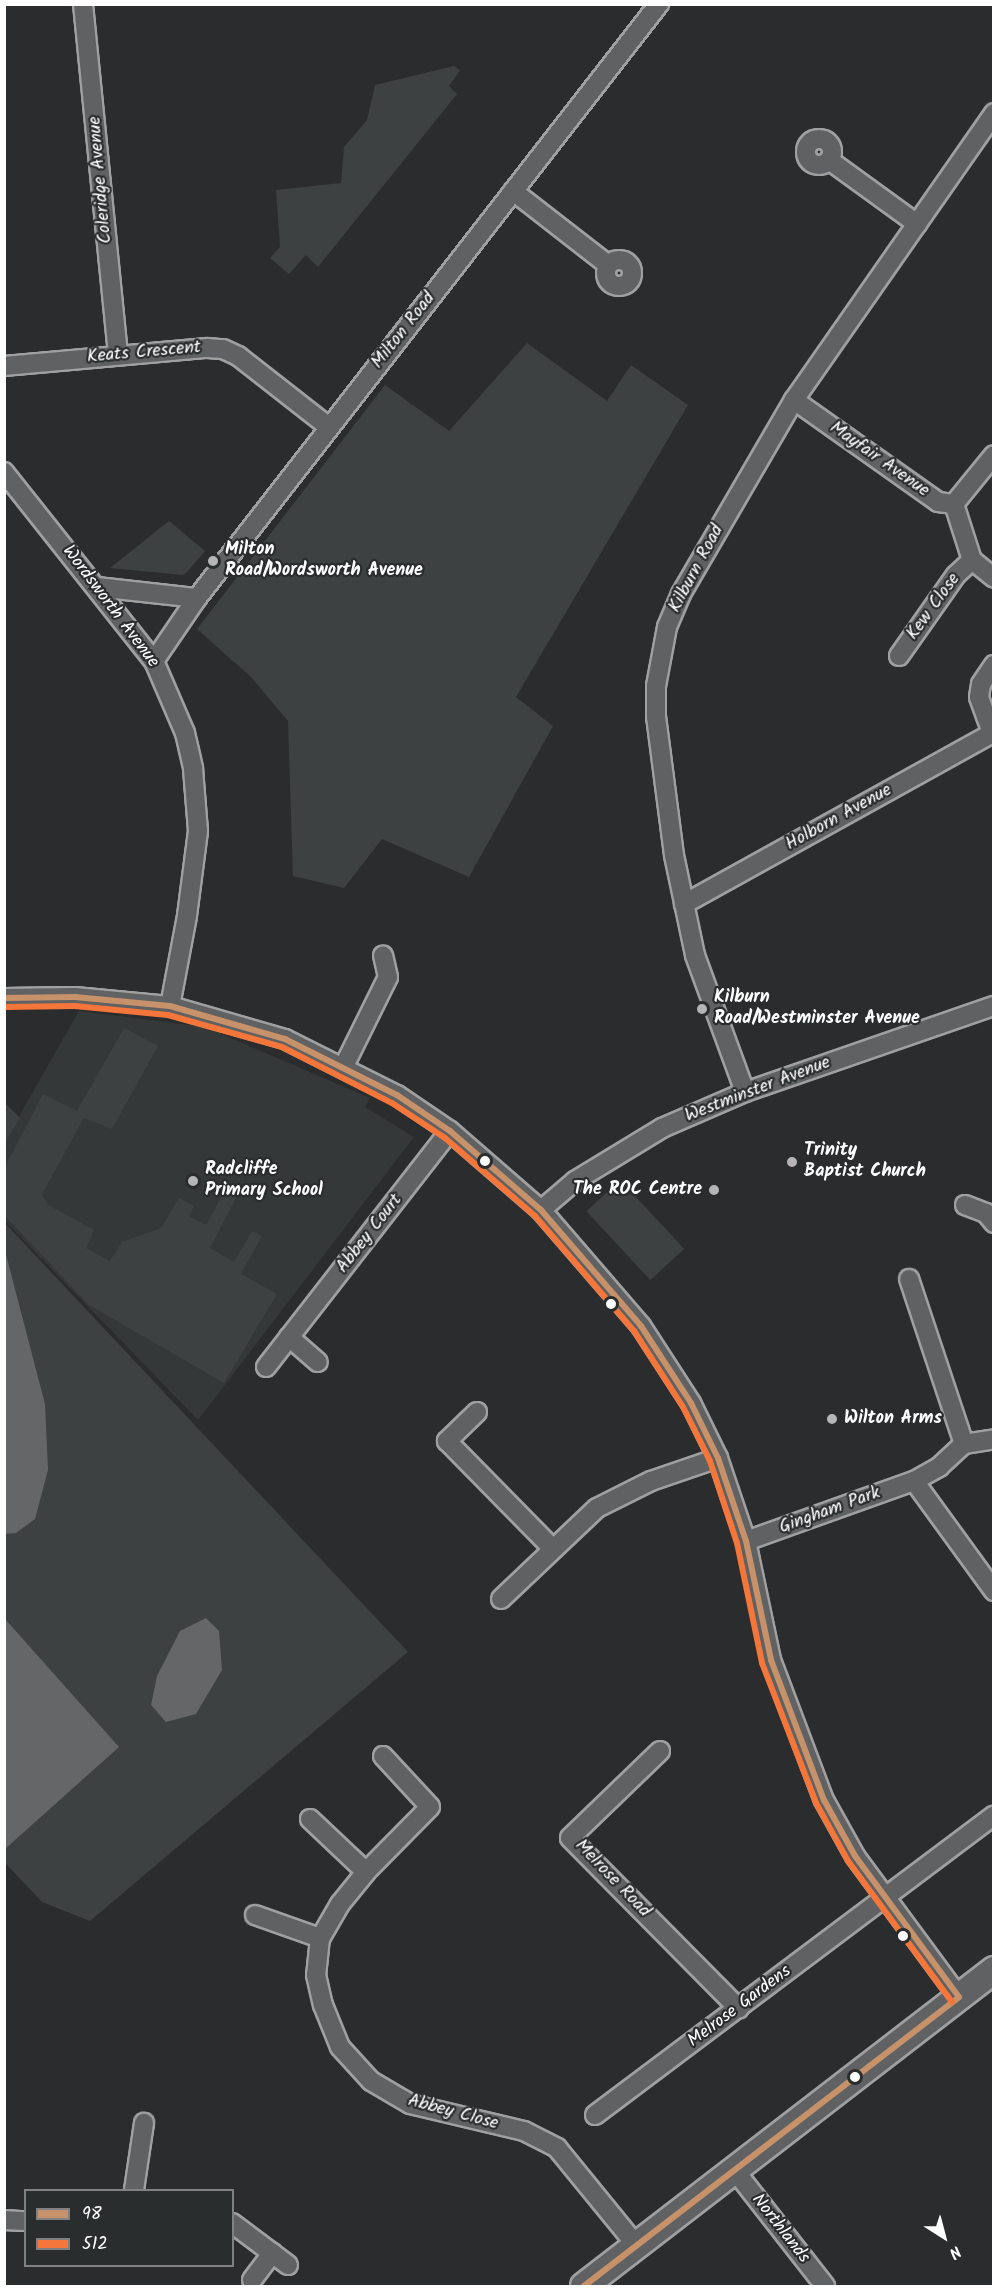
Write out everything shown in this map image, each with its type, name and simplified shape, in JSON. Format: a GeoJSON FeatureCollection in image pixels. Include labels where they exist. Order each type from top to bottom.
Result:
{"type":"FeatureCollection","features":[{"type":"Feature","properties":{"kind":"street","name":"Coleridge Avenue"},"geometry":{"type":"LineString","coordinates":[[83,4],[118,355]]}},
{"type":"Feature","properties":{"kind":"street","name":"Milton Road"},"geometry":{"type":"LineString","coordinates":[[154,661],[197,598],[659,4]]}},
{"type":"Feature","properties":{"kind":"street","name":"Kilburn Road"},"geometry":{"type":"LineString","coordinates":[[745,1092],[695,955],[684,904],[656,717],[659,657],[681,594],[794,400],[993,113]]}},
{"type":"Feature","properties":{"kind":"street"},"geometry":{"type":"LineString","coordinates":[[829,160],[917,224]]}},
{"type":"Feature","properties":{"kind":"street"},"geometry":{"type":"LineString","coordinates":[[513,191],[608,265]]}},
{"type":"Feature","properties":{"kind":"street","name":"Keats Crescent"},"geometry":{"type":"LineString","coordinates":[[4,366],[118,355],[223,350],[238,356],[329,427]]}},
{"type":"Feature","properties":{"kind":"street","name":"Mayfair Avenue"},"geometry":{"type":"LineString","coordinates":[[794,400],[938,502],[954,504]]}},
{"type":"Feature","properties":{"kind":"street"},"geometry":{"type":"LineString","coordinates":[[993,455],[954,504],[972,560],[993,578]]}},
{"type":"Feature","properties":{"kind":"street","name":"Wordsworth Avenue"},"geometry":{"type":"LineString","coordinates":[[4,472],[154,661],[186,733],[197,801],[194,876],[170,1006]]}},
{"type":"Feature","properties":{"kind":"street","name":"Kew Close"},"geometry":{"type":"LineString","coordinates":[[899,656],[956,575],[972,560]]}},
{"type":"Feature","properties":{"kind":"street"},"geometry":{"type":"LineString","coordinates":[[97,587],[197,598]]}},
{"type":"Feature","properties":{"kind":"street"},"geometry":{"type":"LineString","coordinates":[[993,665],[981,684],[980,697],[993,733]]}},
{"type":"Feature","properties":{"kind":"street","name":"Holborn Avenue"},"geometry":{"type":"LineString","coordinates":[[684,904],[993,733]]}},
{"type":"Feature","properties":{"kind":"street"},"geometry":{"type":"LineString","coordinates":[[344,1066],[388,977],[383,956]]}},
{"type":"Feature","properties":{"kind":"street"},"geometry":{"type":"LineString","coordinates":[[4,998],[75,997],[170,1006],[263,1031],[344,1066],[450,1131],[542,1210],[640,1326],[691,1403],[718,1458],[746,1541],[771,1660],[801,1746],[838,1828],[884,1899],[959,1997]]}},
{"type":"Feature","properties":{"kind":"street","name":"Westminster Avenue"},"geometry":{"type":"LineString","coordinates":[[542,1210],[575,1181],[633,1143],[745,1092],[993,1006]]}},
{"type":"Feature","properties":{"kind":"street","name":"Abbey Court"},"geometry":{"type":"LineString","coordinates":[[266,1367],[450,1131]]}},
{"type":"Feature","properties":{"kind":"street"},"geometry":{"type":"LineString","coordinates":[[965,1205],[991,1214]]}},
{"type":"Feature","properties":{"kind":"street"},"geometry":{"type":"LineString","coordinates":[[909,1279],[964,1444],[993,1439]]}},
{"type":"Feature","properties":{"kind":"street"},"geometry":{"type":"LineString","coordinates":[[289,1337],[318,1362]]}},
{"type":"Feature","properties":{"kind":"street"},"geometry":{"type":"LineString","coordinates":[[477,1412],[447,1441],[552,1548]]}},
{"type":"Feature","properties":{"kind":"street","name":"Gingham Park"},"geometry":{"type":"LineString","coordinates":[[746,1541],[914,1481],[939,1467],[964,1444]]}},
{"type":"Feature","properties":{"kind":"street"},"geometry":{"type":"LineString","coordinates":[[501,1599],[552,1548],[597,1508],[651,1481],[718,1458]]}},
{"type":"Feature","properties":{"kind":"street"},"geometry":{"type":"LineString","coordinates":[[914,1481],[993,1591]]}},
{"type":"Feature","properties":{"kind":"street","name":"Melrose Road"},"geometry":{"type":"LineString","coordinates":[[660,1751],[570,1839],[739,2009]]}},
{"type":"Feature","properties":{"kind":"street","name":"Abbey Close"},"geometry":{"type":"LineString","coordinates":[[383,1756],[430,1807],[366,1872],[340,1904],[320,1938],[316,1975],[323,2005],[340,2047],[354,2066],[386,2092],[410,2104],[524,2131],[545,2140],[571,2162],[637,2246]]}},
{"type":"Feature","properties":{"kind":"street","name":"Melrose Gardens"},"geometry":{"type":"LineString","coordinates":[[595,2115],[739,2009],[993,1815]]}},
{"type":"Feature","properties":{"kind":"street"},"geometry":{"type":"LineString","coordinates":[[310,1819],[366,1872]]}},
{"type":"Feature","properties":{"kind":"street"},"geometry":{"type":"LineString","coordinates":[[255,1915],[320,1938]]}},
{"type":"Feature","properties":{"kind":"street"},"geometry":{"type":"LineString","coordinates":[[584,2286],[736,2172],[993,1970]]}},
{"type":"Feature","properties":{"kind":"street"},"geometry":{"type":"LineString","coordinates":[[134,2189],[129,2158],[144,2123]]}},
{"type":"Feature","properties":{"kind":"street","name":"Northlands"},"geometry":{"type":"LineString","coordinates":[[736,2172],[825,2286]]}},
{"type":"Feature","properties":{"kind":"street"},"geometry":{"type":"LineString","coordinates":[[4,2220],[24,2221]]}},
{"type":"Feature","properties":{"kind":"street"},"geometry":{"type":"LineString","coordinates":[[234,2224],[288,2265]]}},
{"type":"Feature","properties":{"kind":"street"},"geometry":{"type":"LineString","coordinates":[[252,2280],[272,2253]]}},
{"type":"Feature","properties":{"kind":"shaded area"},"geometry":{"type":"Polygon","coordinates":[[[454,66],[460,70],[449,86],[457,94],[318,267],[306,255],[289,274],[270,258],[280,247],[276,190],[341,183],[344,147],[367,120],[375,85],[454,66]]]}},
{"type":"Feature","properties":{"kind":"shaded area"},"geometry":{"type":"Polygon","coordinates":[[[527,343],[607,401],[631,365],[688,405],[516,697],[553,726],[469,877],[382,839],[344,888],[293,876],[288,721],[251,677],[197,629],[385,385],[449,431],[527,343]]]}},
{"type":"Feature","properties":{"kind":"shaded area"},"geometry":{"type":"Polygon","coordinates":[[[169,521],[205,551],[187,572],[183,575],[110,568],[169,521]]]}},
{"type":"Feature","properties":{"kind":"shaded area","name":"Radcliffe Primary School"},"geometry":{"type":"Polygon","coordinates":[[[79,1011],[205,1027],[370,1098],[365,1107],[414,1137],[198,1420],[5,1221],[5,1141],[79,1011]]]}},
{"type":"Feature","properties":{"kind":"shaded area"},"geometry":{"type":"Polygon","coordinates":[[[124,1028],[158,1046],[112,1129],[84,1118],[42,1194],[48,1205],[94,1230],[86,1248],[110,1261],[122,1242],[161,1228],[179,1198],[194,1206],[189,1216],[206,1225],[224,1192],[236,1198],[210,1248],[234,1262],[252,1231],[262,1236],[241,1274],[277,1294],[224,1383],[89,1305],[5,1216],[5,1167],[43,1094],[77,1111],[124,1028]]]}},
{"type":"Feature","properties":{"kind":"shaded area"},"geometry":{"type":"Polygon","coordinates":[[[5,1103],[20,1118],[5,1143],[5,1103]]]}},
{"type":"Feature","properties":{"kind":"shaded area"},"geometry":{"type":"Polygon","coordinates":[[[620,1180],[684,1249],[650,1280],[586,1211],[620,1180]]]}},
{"type":"Feature","properties":{"kind":"shaded area"},"geometry":{"type":"Polygon","coordinates":[[[4,1222],[408,1652],[90,1921],[42,1902],[5,1863],[4,1222]]]}},
{"type":"Feature","properties":{"kind":"shaded area"},"geometry":{"type":"Polygon","coordinates":[[[4,1247],[45,1404],[48,1470],[35,1519],[16,1533],[5,1534],[4,1247]]]}},
{"type":"Feature","properties":{"kind":"shaded area"},"geometry":{"type":"Polygon","coordinates":[[[206,1618],[219,1631],[222,1670],[196,1714],[166,1722],[151,1705],[157,1676],[180,1631],[206,1618]]]}},
{"type":"Feature","properties":{"kind":"shaded area"},"geometry":{"type":"Polygon","coordinates":[[[5,1619],[119,1747],[4,1849],[5,1619]]]}},
{"type":"Feature","properties":{"kind":"transit line","name":"98"},"geometry":{"type":"LineString","coordinates":[[4,998],[75,997],[170,1006],[285,1039],[397,1095],[450,1131],[541,1210],[641,1326],[691,1403],[718,1458],[746,1541],[771,1660],[824,1800],[855,1856],[959,1997]]}},
{"type":"Feature","properties":{"kind":"transit line","name":"512"},"geometry":{"type":"LineString","coordinates":[[4,1007],[75,1006],[168,1015],[282,1047],[392,1103],[445,1138],[535,1216],[634,1331],[683,1407],[710,1461],[737,1543],[762,1663],[816,1803],[848,1861],[952,2002]]}},
{"type":"Feature","properties":{"kind":"transit line","name":"98"},"geometry":{"type":"LineString","coordinates":[[584,2286],[959,1997]]}},
{"type":"Feature","properties":{"kind":"place","name":"Milton Road/Wordsworth Avenue"},"geometry":{"type":"Point","coordinates":[213,561]}},
{"type":"Feature","properties":{"kind":"place","name":"Kilburn Road/Westminster Avenue"},"geometry":{"type":"Point","coordinates":[702,1009]}},
{"type":"Feature","properties":{"kind":"place","name":"Trinity Baptist Church"},"geometry":{"type":"Point","coordinates":[792,1162]}},
{"type":"Feature","properties":{"kind":"place","name":"Radcliffe Primary School"},"geometry":{"type":"Point","coordinates":[193,1181]}},
{"type":"Feature","properties":{"kind":"place","name":"The ROC Centre"},"geometry":{"type":"Point","coordinates":[714,1190]}},
{"type":"Feature","properties":{"kind":"place","name":"Wilton Arms"},"geometry":{"type":"Point","coordinates":[832,1419]}}]}
